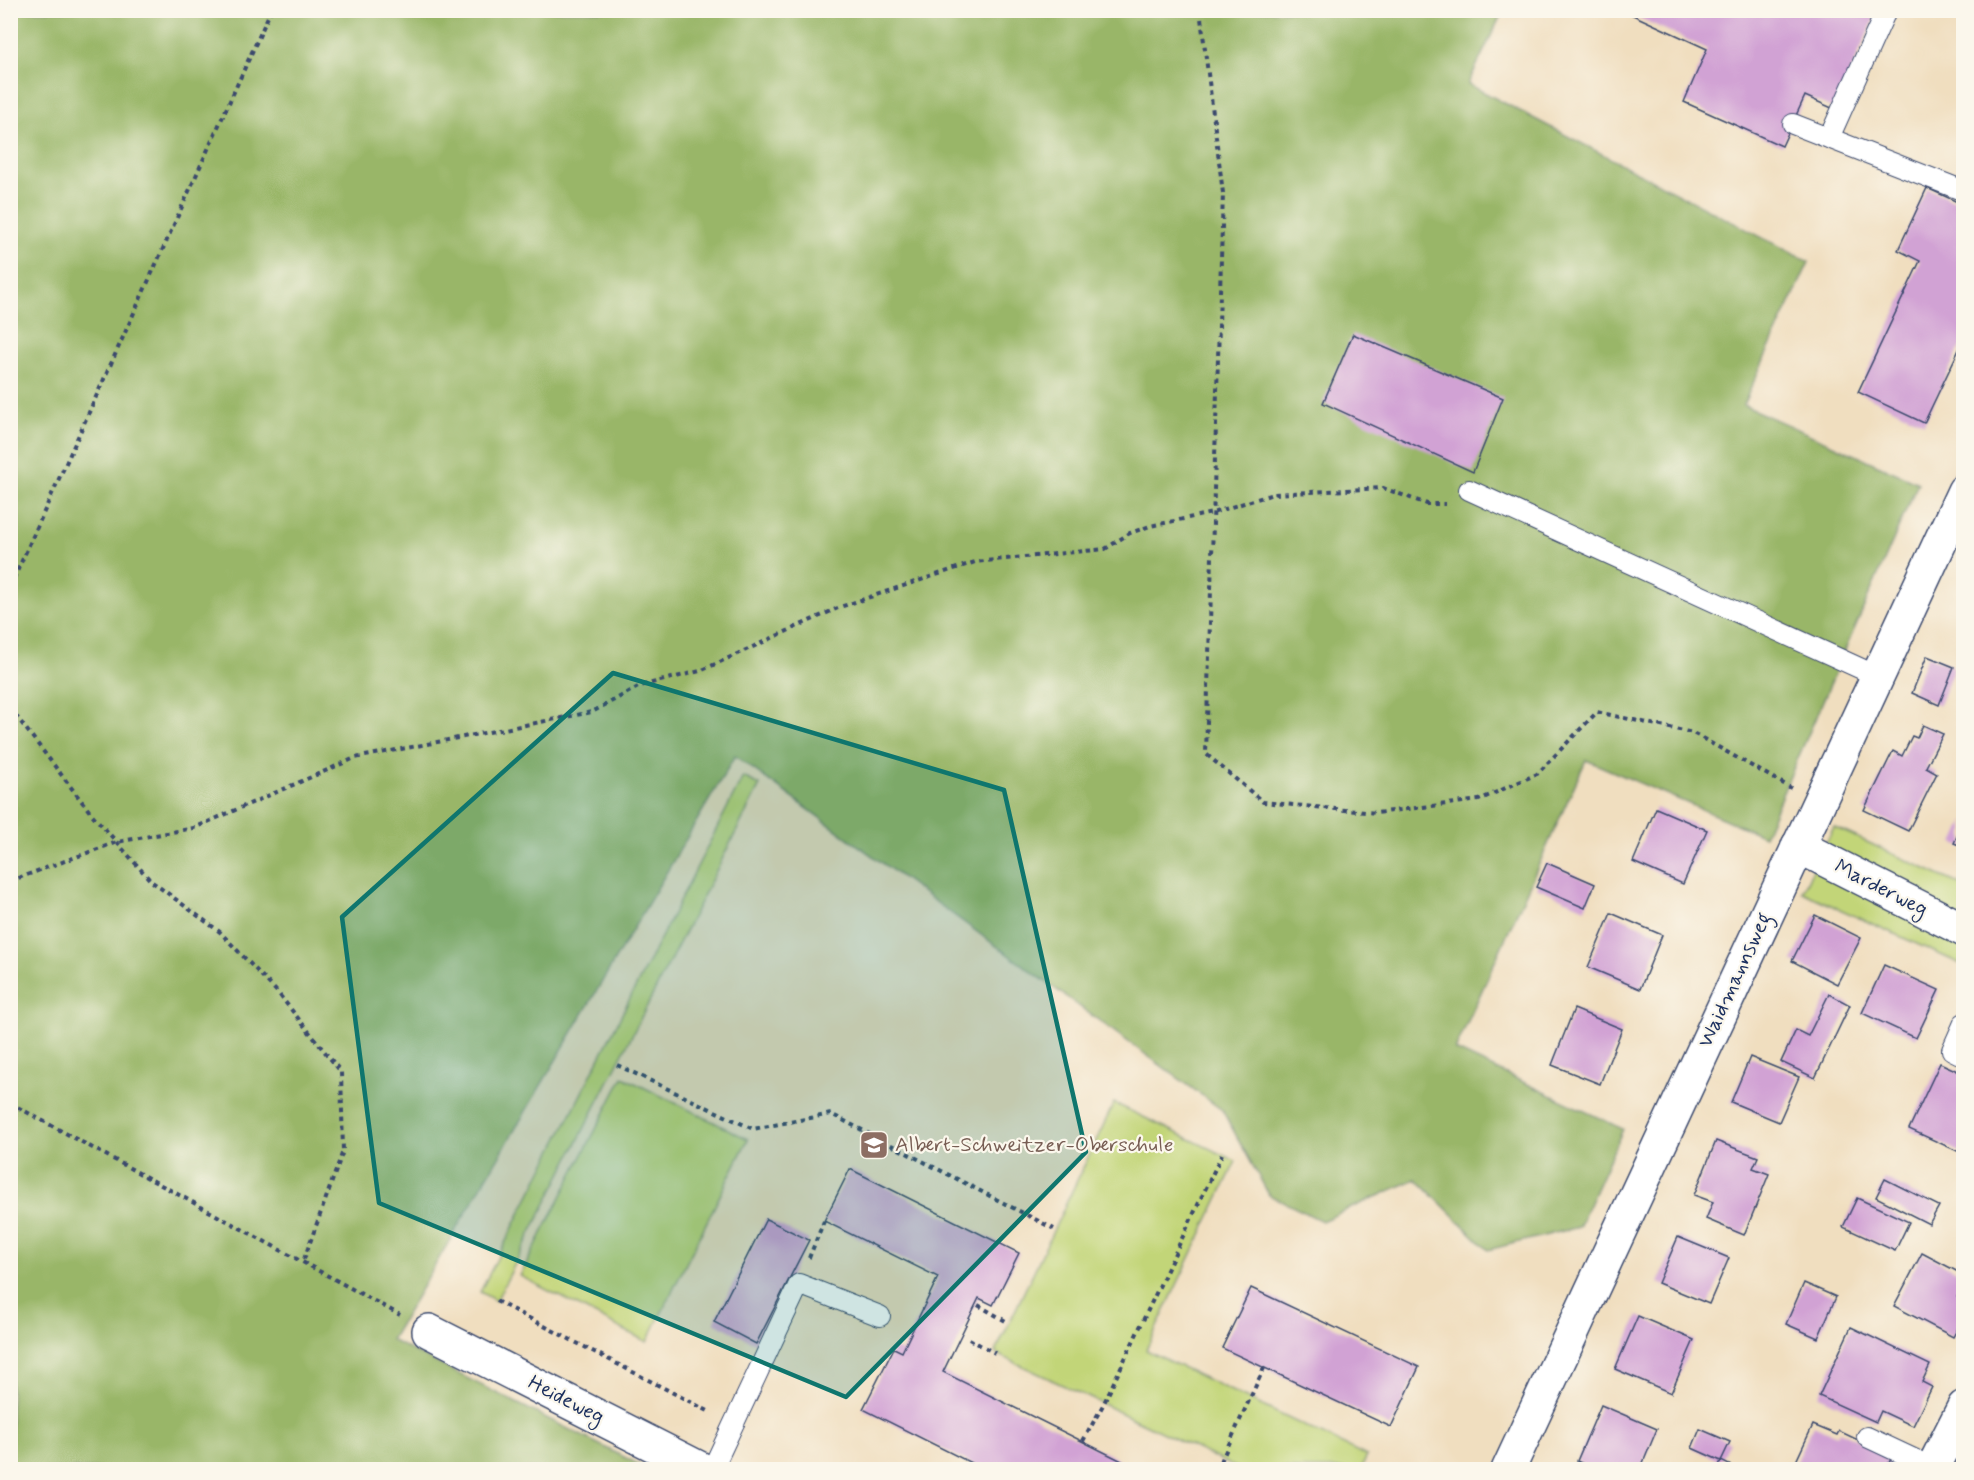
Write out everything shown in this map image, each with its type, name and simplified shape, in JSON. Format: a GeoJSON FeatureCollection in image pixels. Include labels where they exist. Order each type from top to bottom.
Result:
{"type":"FeatureCollection","features":[{"type":"Feature","properties":{"kind":"street","name":"Waidmannsweg"},"geometry":{"type":"LineString","coordinates":[[1508,1470],[1964,491]]}},
{"type":"Feature","properties":{"kind":"street","name":"Marderweg"},"geometry":{"type":"LineString","coordinates":[[1798,846],[1964,930]]}},
{"type":"Feature","properties":{"kind":"street","name":"Heideweg"},"geometry":{"type":"LineString","coordinates":[[429,1331],[703,1470]]}},
{"type":"Feature","properties":{"kind":"street"},"geometry":{"type":"LineString","coordinates":[[1932,1469],[1964,1407]]}},
{"type":"Feature","properties":{"kind":"lane"},"geometry":{"type":"LineString","coordinates":[[1829,138],[1886,11]]}},
{"type":"Feature","properties":{"kind":"lane"},"geometry":{"type":"LineString","coordinates":[[1793,124],[1964,190]]}},
{"type":"Feature","properties":{"kind":"lane"},"geometry":{"type":"LineString","coordinates":[[1469,490],[1877,676]]}},
{"type":"Feature","properties":{"kind":"lane"},"geometry":{"type":"LineString","coordinates":[[1964,1023],[1952,1050],[1964,1056]]}},
{"type":"Feature","properties":{"kind":"lane"},"geometry":{"type":"LineString","coordinates":[[712,1470],[799,1284],[880,1316]]}},
{"type":"Feature","properties":{"kind":"lane"},"geometry":{"type":"LineString","coordinates":[[1867,1437],[1932,1469]]}},
{"type":"Feature","properties":{"kind":"path"},"geometry":{"type":"LineString","coordinates":[[10,587],[271,10]]}},
{"type":"Feature","properties":{"kind":"path"},"geometry":{"type":"LineString","coordinates":[[1200,10],[1223,193],[1206,754],[1263,802],[1376,813],[1479,800],[1537,774],[1597,712],[1693,733],[1818,803]]}},
{"type":"Feature","properties":{"kind":"path"},"geometry":{"type":"LineString","coordinates":[[10,881],[117,842],[194,828],[356,758],[592,712],[640,686],[700,671],[840,607],[975,562],[1105,549],[1130,533],[1150,526],[1212,513],[1273,494],[1383,488],[1427,504],[1449,504]]}},
{"type":"Feature","properties":{"kind":"path"},"geometry":{"type":"LineString","coordinates":[[10,708],[90,812],[151,881],[220,932],[278,993],[341,1071],[342,1151],[303,1262]]}},
{"type":"Feature","properties":{"kind":"path"},"geometry":{"type":"LineString","coordinates":[[617,1065],[753,1129],[831,1114],[1054,1229]]}},
{"type":"Feature","properties":{"kind":"path"},"geometry":{"type":"LineString","coordinates":[[10,1103],[429,1331]]}},
{"type":"Feature","properties":{"kind":"path"},"geometry":{"type":"LineString","coordinates":[[1083,1441],[1103,1405],[1222,1154]]}},
{"type":"Feature","properties":{"kind":"path"},"geometry":{"type":"LineString","coordinates":[[799,1284],[824,1221]]}},
{"type":"Feature","properties":{"kind":"path"},"geometry":{"type":"LineString","coordinates":[[496,1301],[735,1425]]}},
{"type":"Feature","properties":{"kind":"path"},"geometry":{"type":"LineString","coordinates":[[978,1305],[1009,1323]]}},
{"type":"Feature","properties":{"kind":"path"},"geometry":{"type":"LineString","coordinates":[[969,1339],[995,1353]]}},
{"type":"Feature","properties":{"kind":"path"},"geometry":{"type":"LineString","coordinates":[[1217,1470],[1264,1368]]}},
{"type":"Feature","properties":{"kind":"highlighted area"},"geometry":{"type":"Polygon","coordinates":[[[613,673],[1004,790],[1086,1152],[846,1397],[379,1203],[342,917],[613,673]]]}},
{"type":"Feature","properties":{"kind":"green space"},"geometry":{"type":"Polygon","coordinates":[[[10,11],[1503,11],[1468,84],[1809,262],[1743,405],[1918,483],[1764,836],[1586,760],[1455,1050],[1623,1129],[1579,1227],[1488,1250],[1416,1179],[1322,1221],[1269,1195],[1222,1110],[735,756],[391,1340],[648,1469],[11,1469],[10,11]]]}},
{"type":"Feature","properties":{"kind":"green space"},"geometry":{"type":"Polygon","coordinates":[[[743,777],[760,785],[496,1301],[480,1292],[743,777]]]}},
{"type":"Feature","properties":{"kind":"green space"},"geometry":{"type":"Polygon","coordinates":[[[1834,827],[1963,886],[1963,965],[1802,892],[1834,827]]]}},
{"type":"Feature","properties":{"kind":"green space"},"geometry":{"type":"Polygon","coordinates":[[[623,1077],[748,1139],[647,1342],[520,1276],[623,1077]]]}},
{"type":"Feature","properties":{"kind":"green space"},"geometry":{"type":"Polygon","coordinates":[[[1114,1103],[1236,1161],[1146,1350],[1367,1456],[1361,1469],[1239,1469],[995,1353],[1114,1103]]]}},
{"type":"Feature","properties":{"kind":"building"},"geometry":{"type":"Polygon","coordinates":[[[1622,10],[1878,10],[1834,109],[1805,96],[1782,146],[1684,102],[1707,49],[1622,10]]]}},
{"type":"Feature","properties":{"kind":"building"},"geometry":{"type":"Polygon","coordinates":[[[1927,188],[1964,205],[1964,339],[1924,423],[1858,392],[1920,261],[1898,250],[1927,188]]]}},
{"type":"Feature","properties":{"kind":"building"},"geometry":{"type":"Polygon","coordinates":[[[1353,334],[1503,398],[1473,472],[1323,403],[1353,334]]]}},
{"type":"Feature","properties":{"kind":"building"},"geometry":{"type":"Polygon","coordinates":[[[1927,656],[1954,667],[1939,705],[1912,693],[1927,656]]]}},
{"type":"Feature","properties":{"kind":"building"},"geometry":{"type":"Polygon","coordinates":[[[1923,725],[1943,734],[1926,767],[1937,773],[1908,831],[1864,810],[1893,751],[1902,756],[1912,736],[1917,738],[1923,725]]]}},
{"type":"Feature","properties":{"kind":"building"},"geometry":{"type":"Polygon","coordinates":[[[1656,808],[1707,830],[1683,884],[1633,862],[1656,808]]]}},
{"type":"Feature","properties":{"kind":"building"},"geometry":{"type":"Polygon","coordinates":[[[1964,821],[1964,847],[1954,843],[1964,821]]]}},
{"type":"Feature","properties":{"kind":"building"},"geometry":{"type":"Polygon","coordinates":[[[1547,863],[1595,884],[1585,908],[1536,887],[1547,863]]]}},
{"type":"Feature","properties":{"kind":"building"},"geometry":{"type":"Polygon","coordinates":[[[1611,913],[1662,935],[1640,989],[1588,967],[1611,913]]]}},
{"type":"Feature","properties":{"kind":"building"},"geometry":{"type":"Polygon","coordinates":[[[1815,915],[1861,938],[1837,984],[1792,961],[1815,915]]]}},
{"type":"Feature","properties":{"kind":"building"},"geometry":{"type":"Polygon","coordinates":[[[1884,965],[1939,990],[1916,1038],[1862,1013],[1884,965]]]}},
{"type":"Feature","properties":{"kind":"building"},"geometry":{"type":"Polygon","coordinates":[[[1829,994],[1850,1005],[1815,1078],[1781,1062],[1796,1030],[1808,1036],[1829,994]]]}},
{"type":"Feature","properties":{"kind":"building"},"geometry":{"type":"Polygon","coordinates":[[[1574,1009],[1622,1029],[1600,1084],[1552,1065],[1574,1009]]]}},
{"type":"Feature","properties":{"kind":"building"},"geometry":{"type":"Polygon","coordinates":[[[1750,1057],[1799,1077],[1779,1122],[1731,1102],[1750,1057]]]}},
{"type":"Feature","properties":{"kind":"building"},"geometry":{"type":"Polygon","coordinates":[[[1940,1063],[1964,1074],[1964,1154],[1909,1129],[1940,1063]]]}},
{"type":"Feature","properties":{"kind":"building"},"geometry":{"type":"Polygon","coordinates":[[[1716,1141],[1758,1157],[1753,1168],[1769,1174],[1744,1235],[1706,1219],[1713,1202],[1694,1195],[1716,1141]]]}},
{"type":"Feature","properties":{"kind":"building"},"geometry":{"type":"Polygon","coordinates":[[[850,1169],[1019,1253],[993,1305],[979,1298],[943,1372],[1140,1470],[985,1470],[863,1409],[894,1348],[902,1352],[938,1277],[824,1221],[850,1169]]]}},
{"type":"Feature","properties":{"kind":"building"},"geometry":{"type":"Polygon","coordinates":[[[1885,1179],[1939,1206],[1929,1224],[1876,1197],[1885,1179]]]}},
{"type":"Feature","properties":{"kind":"building"},"geometry":{"type":"Polygon","coordinates":[[[1857,1198],[1909,1222],[1895,1251],[1843,1227],[1857,1198]]]}},
{"type":"Feature","properties":{"kind":"building"},"geometry":{"type":"Polygon","coordinates":[[[766,1219],[809,1240],[756,1344],[714,1322],[766,1219]]]}},
{"type":"Feature","properties":{"kind":"building"},"geometry":{"type":"Polygon","coordinates":[[[1678,1237],[1729,1258],[1709,1304],[1658,1283],[1678,1237]]]}},
{"type":"Feature","properties":{"kind":"building"},"geometry":{"type":"Polygon","coordinates":[[[1922,1253],[1964,1275],[1964,1285],[1957,1297],[1964,1300],[1964,1317],[1953,1337],[1894,1306],[1922,1253]]]}},
{"type":"Feature","properties":{"kind":"building"},"geometry":{"type":"Polygon","coordinates":[[[1804,1283],[1836,1297],[1818,1338],[1786,1324],[1804,1283]]]}},
{"type":"Feature","properties":{"kind":"building"},"geometry":{"type":"Polygon","coordinates":[[[1251,1288],[1419,1367],[1391,1427],[1222,1348],[1251,1288]]]}},
{"type":"Feature","properties":{"kind":"building"},"geometry":{"type":"Polygon","coordinates":[[[1638,1316],[1694,1340],[1671,1393],[1615,1369],[1638,1316]]]}},
{"type":"Feature","properties":{"kind":"building"},"geometry":{"type":"Polygon","coordinates":[[[1851,1327],[1930,1365],[1922,1382],[1932,1387],[1913,1426],[1881,1411],[1876,1422],[1819,1396],[1851,1327]]]}},
{"type":"Feature","properties":{"kind":"building"},"geometry":{"type":"Polygon","coordinates":[[[1601,1405],[1657,1429],[1640,1470],[1596,1470],[1577,1461],[1601,1405]]]}},
{"type":"Feature","properties":{"kind":"building"},"geometry":{"type":"Polygon","coordinates":[[[1813,1425],[1837,1435],[1839,1431],[1892,1456],[1886,1470],[1792,1470],[1813,1425]]]}},
{"type":"Feature","properties":{"kind":"building"},"geometry":{"type":"Polygon","coordinates":[[[1700,1429],[1730,1442],[1721,1461],[1692,1448],[1700,1429]]]}},
{"type":"Feature","properties":{"kind":"building"},"geometry":{"type":"Polygon","coordinates":[[[1721,1461],[1739,1470],[1717,1470],[1721,1461]]]}},
{"type":"Feature","properties":{"kind":"place","name":"Albert-Schweitzer-Oberschule"},"geometry":{"type":"Point","coordinates":[874,1145]}}]}
